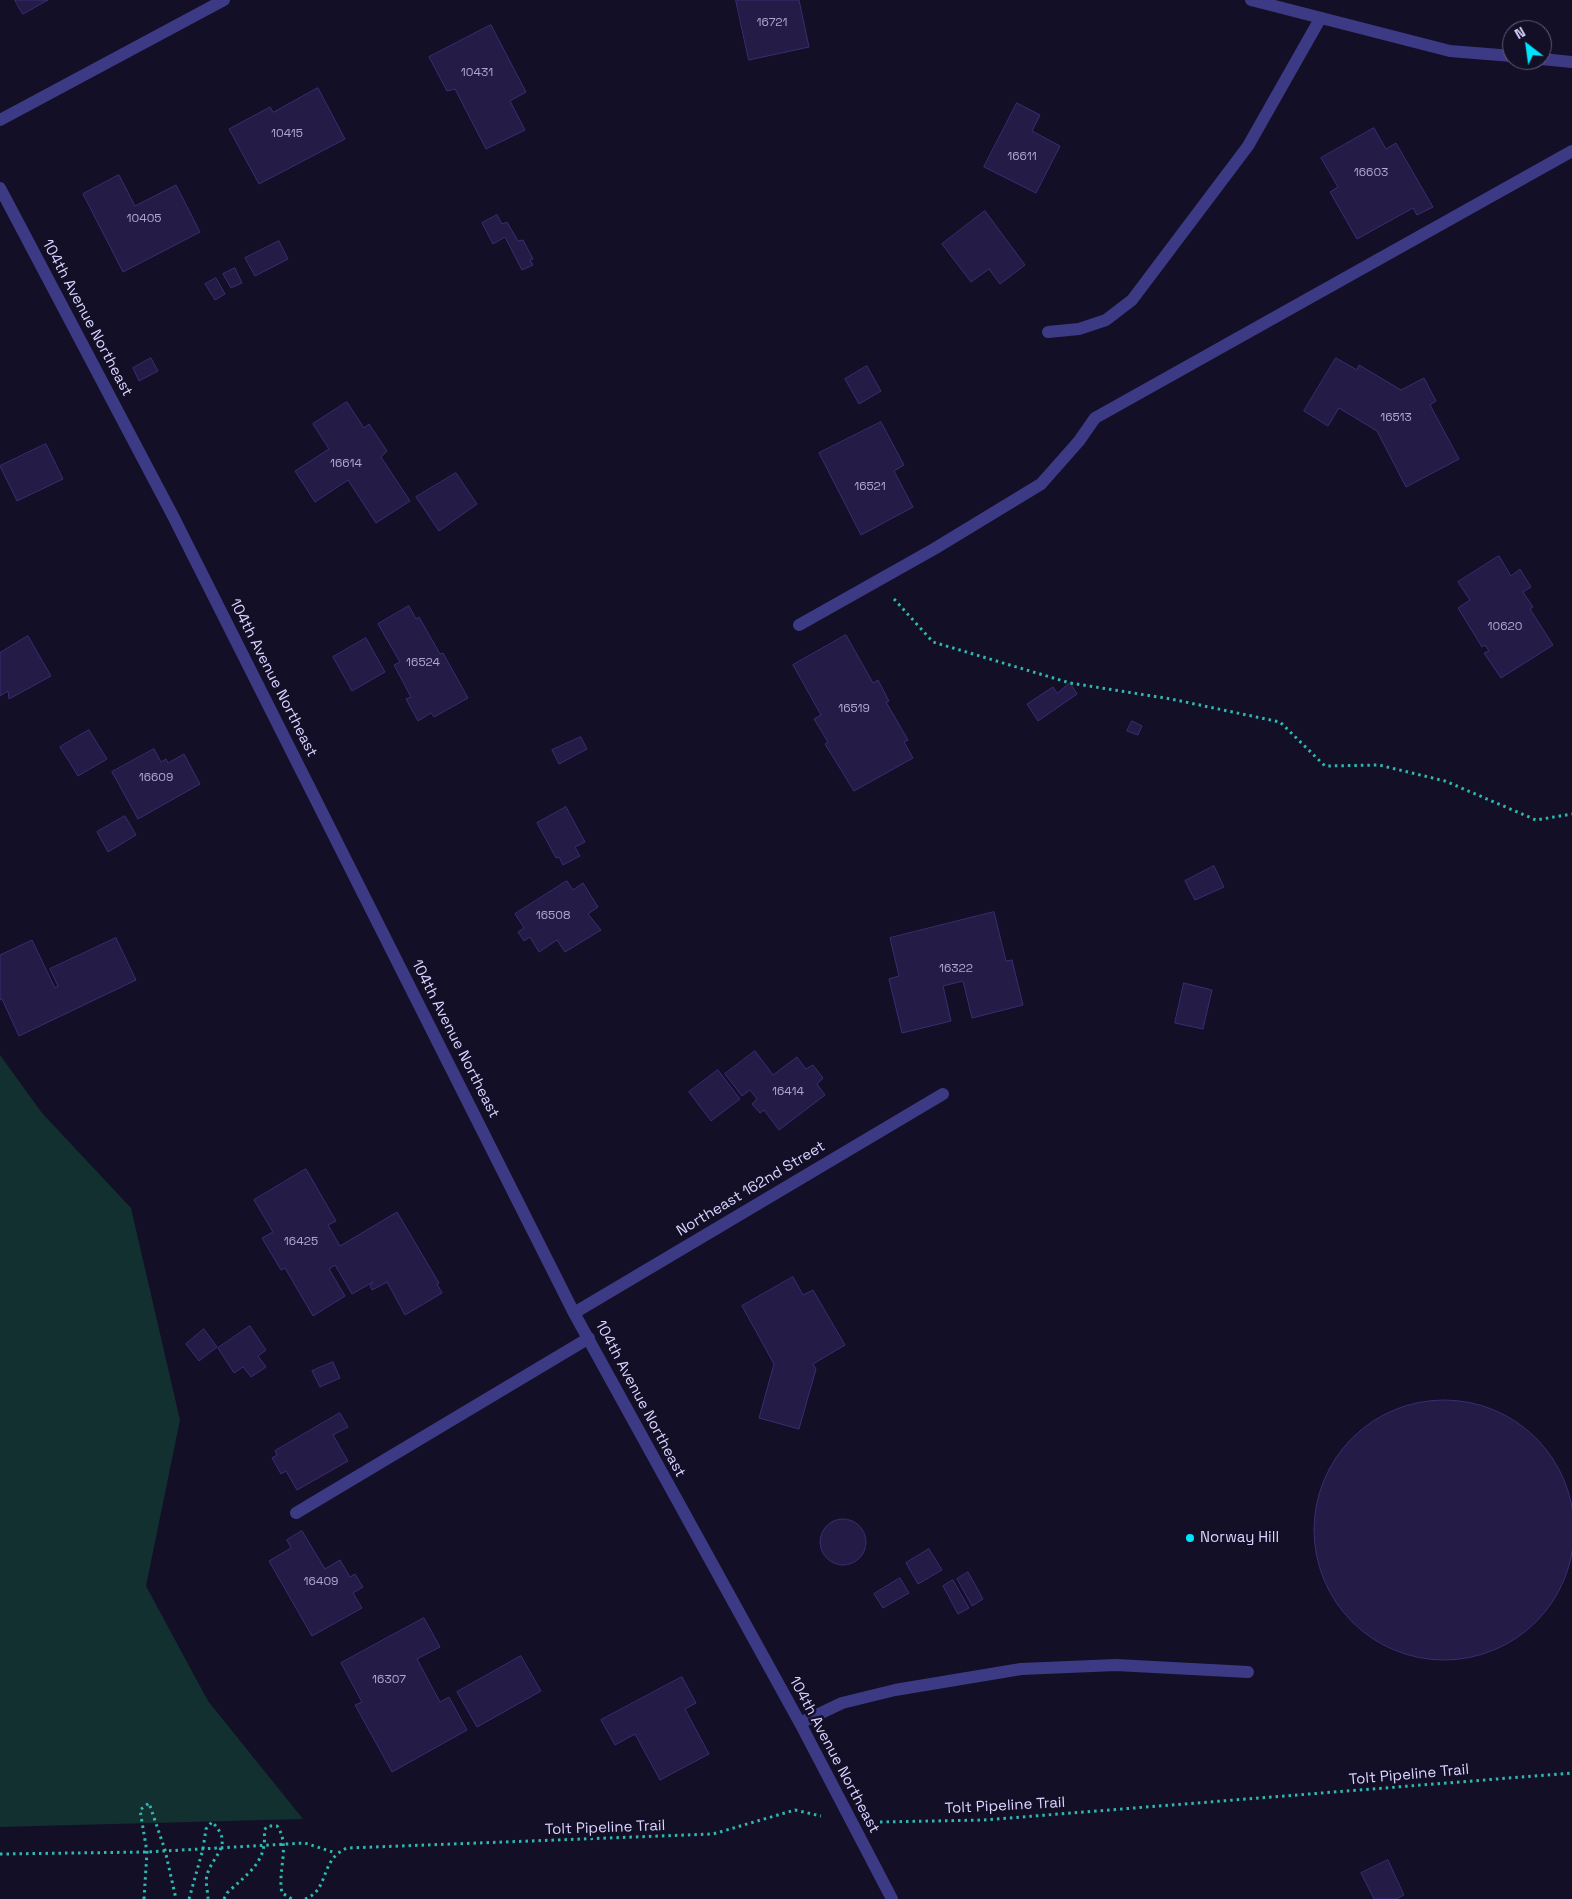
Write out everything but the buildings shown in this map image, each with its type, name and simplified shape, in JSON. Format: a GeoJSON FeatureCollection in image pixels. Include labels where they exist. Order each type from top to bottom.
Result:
{"type":"FeatureCollection","features":[{"type":"Feature","properties":{"kind":"street"},"geometry":{"type":"LineString","coordinates":[[0,120],[224,0]]}},
{"type":"Feature","properties":{"kind":"street"},"geometry":{"type":"LineString","coordinates":[[1251,0],[1450,51],[1502,55]]}},
{"type":"Feature","properties":{"kind":"street"},"geometry":{"type":"LineString","coordinates":[[1048,332],[1079,329],[1106,320],[1132,300],[1248,146],[1320,19]]}},
{"type":"Feature","properties":{"kind":"street"},"geometry":{"type":"LineString","coordinates":[[1552,60],[1572,62]]}},
{"type":"Feature","properties":{"kind":"street"},"geometry":{"type":"LineString","coordinates":[[799,625],[878,581],[1041,484],[1079,441],[1095,418],[1572,151]]}},
{"type":"Feature","properties":{"kind":"street","name":"104th Avenue Northeast"},"geometry":{"type":"LineString","coordinates":[[0,188],[173,516],[574,1313],[800,1723],[892,1899]]}},
{"type":"Feature","properties":{"kind":"street","name":"Northeast 162nd Street"},"geometry":{"type":"LineString","coordinates":[[574,1313],[944,1094]]}},
{"type":"Feature","properties":{"kind":"street"},"geometry":{"type":"LineString","coordinates":[[296,1513],[589,1338]]}},
{"type":"Feature","properties":{"kind":"street"},"geometry":{"type":"LineString","coordinates":[[800,1723],[842,1703],[895,1690],[1021,1669],[1116,1664],[1248,1672]]}},
{"type":"Feature","properties":{"kind":"path"},"geometry":{"type":"LineString","coordinates":[[878,581],[933,642],[1070,683],[1171,699],[1280,722],[1326,766],[1379,765],[1445,781],[1536,820],[1572,814]]}},
{"type":"Feature","properties":{"kind":"path","name":"Tolt Pipeline Trail"},"geometry":{"type":"LineString","coordinates":[[336,1853],[347,1848],[443,1846],[713,1834],[795,1810],[851,1823],[984,1820],[1572,1773]]}},
{"type":"Feature","properties":{"kind":"path"},"geometry":{"type":"LineString","coordinates":[[144,1899],[147,1852],[140,1810],[149,1802],[165,1850],[176,1899]]}},
{"type":"Feature","properties":{"kind":"path"},"geometry":{"type":"LineString","coordinates":[[189,1899],[204,1849],[206,1829],[212,1822],[220,1830],[222,1847],[207,1875],[208,1899]]}},
{"type":"Feature","properties":{"kind":"path"},"geometry":{"type":"LineString","coordinates":[[224,1899],[262,1858],[266,1844],[264,1830],[268,1826],[277,1826],[281,1831],[283,1843],[283,1865],[279,1880],[282,1892],[292,1899]]}},
{"type":"Feature","properties":{"kind":"path"},"geometry":{"type":"LineString","coordinates":[[0,1854],[147,1852],[305,1842],[336,1853],[326,1869],[321,1885],[310,1897],[305,1899]]}},
{"type":"Feature","properties":{"kind":"green space"},"geometry":{"type":"Polygon","coordinates":[[[0,1055],[42,1113],[131,1208],[180,1420],[146,1586],[208,1701],[303,1819],[0,1827],[0,1055]]]}},
{"type":"Feature","properties":{"kind":"place","name":"Norway Hill"},"geometry":{"type":"Point","coordinates":[1190,1538]}}]}
